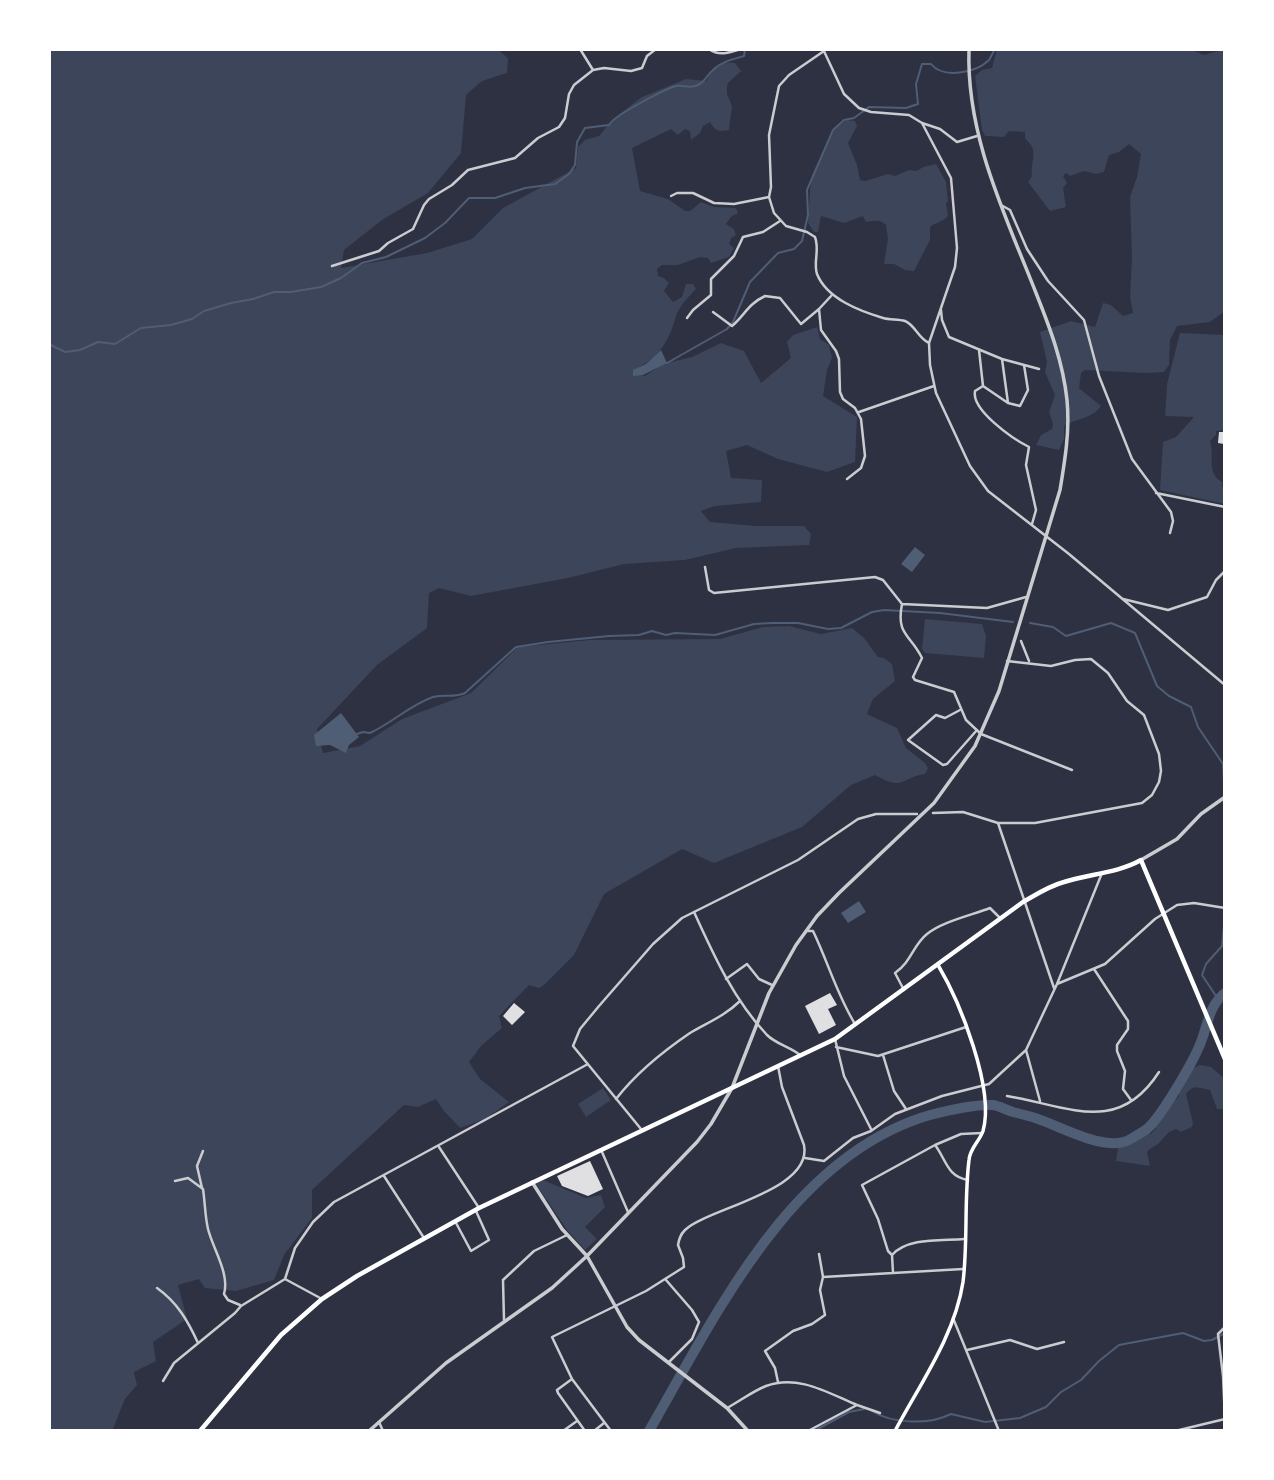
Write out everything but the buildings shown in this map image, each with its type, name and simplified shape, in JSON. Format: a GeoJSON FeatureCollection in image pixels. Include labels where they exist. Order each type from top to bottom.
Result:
{"type":"FeatureCollection","features":[{"type":"Feature","properties":{"kind":"main road"},"geometry":{"type":"LineString","coordinates":[[200,1431],[281,1335],[322,1299],[477,1209],[835,1039],[1023,902],[1065,881],[1128,867],[1141,860],[1225,1059]]}},
{"type":"Feature","properties":{"kind":"main road"},"geometry":{"type":"LineString","coordinates":[[894,1431],[953,1318],[964,1268],[971,1151],[982,1131],[984,1089],[952,988],[938,965]]}},
{"type":"Feature","properties":{"kind":"street"},"geometry":{"type":"LineString","coordinates":[[580,49],[593,70]]}},
{"type":"Feature","properties":{"kind":"street"},"geometry":{"type":"LineString","coordinates":[[332,266],[379,251],[413,229],[429,199],[452,185],[468,170],[516,158],[538,138],[559,127],[565,118],[569,94],[574,85],[593,70],[604,68],[631,71],[642,68],[647,56],[656,49]]}},
{"type":"Feature","properties":{"kind":"street"},"geometry":{"type":"LineString","coordinates":[[709,49],[716,54],[722,54],[741,49]]}},
{"type":"Feature","properties":{"kind":"street"},"geometry":{"type":"LineString","coordinates":[[369,1431],[446,1363],[552,1288],[587,1256],[697,1142],[732,1088],[772,985],[806,931],[839,893],[934,803],[966,761],[999,691],[1060,489],[1066,457],[1067,401],[1054,341],[977,136],[969,73],[970,49]]}},
{"type":"Feature","properties":{"kind":"street"},"geometry":{"type":"LineString","coordinates":[[929,343],[923,340],[911,324],[871,314],[832,295],[817,273],[818,249],[814,237],[780,222],[774,213],[769,197],[769,135],[779,86],[824,50],[844,94],[859,108],[871,113],[909,115],[940,129],[957,142],[977,136]]}},
{"type":"Feature","properties":{"kind":"street"},"geometry":{"type":"LineString","coordinates":[[922,123],[952,184],[957,257],[929,343],[930,365],[934,386],[947,421],[979,481],[1225,685]]}},
{"type":"Feature","properties":{"kind":"street"},"geometry":{"type":"LineString","coordinates":[[671,196],[677,193],[693,193],[714,203],[734,204],[769,197]]}},
{"type":"Feature","properties":{"kind":"street"},"geometry":{"type":"LineString","coordinates":[[1001,205],[1010,210],[1027,248],[1053,288],[1084,320],[1099,376],[1132,459],[1171,512],[1173,521],[1170,533]]}},
{"type":"Feature","properties":{"kind":"street"},"geometry":{"type":"LineString","coordinates":[[687,318],[711,295],[711,279],[734,256],[743,237],[764,232],[780,222]]}},
{"type":"Feature","properties":{"kind":"street"},"geometry":{"type":"LineString","coordinates":[[1012,233],[1019,229]]}},
{"type":"Feature","properties":{"kind":"street"},"geometry":{"type":"LineString","coordinates":[[713,312],[732,326],[751,304],[765,296],[775,297],[780,298],[801,324],[832,295]]}},
{"type":"Feature","properties":{"kind":"street"},"geometry":{"type":"LineString","coordinates":[[940,307],[949,337],[1002,359],[1039,369]]}},
{"type":"Feature","properties":{"kind":"street"},"geometry":{"type":"LineString","coordinates":[[819,309],[821,330],[839,359],[840,392],[843,399],[859,412],[861,419],[865,456],[860,467],[847,479]]}},
{"type":"Feature","properties":{"kind":"street"},"geometry":{"type":"LineString","coordinates":[[979,350],[983,386],[1008,403],[1020,406],[1028,390],[1024,365]]}},
{"type":"Feature","properties":{"kind":"street"},"geometry":{"type":"LineString","coordinates":[[1002,359],[1008,403]]}},
{"type":"Feature","properties":{"kind":"street"},"geometry":{"type":"LineString","coordinates":[[859,412],[934,386]]}},
{"type":"Feature","properties":{"kind":"street"},"geometry":{"type":"LineString","coordinates":[[983,386],[974,394],[978,407],[1013,439],[1029,447],[1026,466],[1036,510],[1032,526]]}},
{"type":"Feature","properties":{"kind":"street"},"geometry":{"type":"LineString","coordinates":[[1156,493],[1225,507]]}},
{"type":"Feature","properties":{"kind":"street"},"geometry":{"type":"LineString","coordinates":[[705,567],[709,590],[714,593],[875,578],[883,580],[902,604],[987,608],[1027,597]]}},
{"type":"Feature","properties":{"kind":"street"},"geometry":{"type":"LineString","coordinates":[[1123,599],[1168,610],[1207,597],[1216,580],[1225,572]]}},
{"type":"Feature","properties":{"kind":"street"},"geometry":{"type":"LineString","coordinates":[[902,604],[899,618],[902,631],[922,657],[913,677],[919,683],[954,692],[966,720],[979,732],[1072,770]]}},
{"type":"Feature","properties":{"kind":"street"},"geometry":{"type":"LineString","coordinates":[[1021,641],[1029,663]]}},
{"type":"Feature","properties":{"kind":"street"},"geometry":{"type":"LineString","coordinates":[[933,813],[963,812],[998,823],[1035,823],[1142,803],[1155,792],[1161,771],[1154,739],[1144,715],[1127,701],[1121,688],[1101,666],[1094,660],[1085,659],[1051,666],[1007,661]]}},
{"type":"Feature","properties":{"kind":"street"},"geometry":{"type":"LineString","coordinates":[[960,710],[945,718],[936,715],[908,740],[943,765],[979,732]]}},
{"type":"Feature","properties":{"kind":"street"},"geometry":{"type":"LineString","coordinates":[[1141,860],[1177,839],[1201,814],[1225,797]]}},
{"type":"Feature","properties":{"kind":"street"},"geometry":{"type":"LineString","coordinates":[[642,1130],[573,1046],[580,1029],[599,1006],[670,927],[694,912],[798,860],[858,819],[876,814],[917,814]]}},
{"type":"Feature","properties":{"kind":"street"},"geometry":{"type":"LineString","coordinates":[[998,823],[1054,988]]}},
{"type":"Feature","properties":{"kind":"street"},"geometry":{"type":"LineString","coordinates":[[804,1158],[824,1161],[853,1138],[906,1109],[942,1096],[984,1089],[1026,1050],[1057,984],[1102,873]]}},
{"type":"Feature","properties":{"kind":"street"},"geometry":{"type":"LineString","coordinates":[[1057,984],[1094,969],[1120,952],[1164,912],[1185,903],[1225,908]]}},
{"type":"Feature","properties":{"kind":"street"},"geometry":{"type":"LineString","coordinates":[[904,990],[895,973],[906,965],[924,936],[990,908],[1001,918]]}},
{"type":"Feature","properties":{"kind":"street"},"geometry":{"type":"LineString","coordinates":[[694,912],[726,979],[740,1001],[768,1037],[800,1056]]}},
{"type":"Feature","properties":{"kind":"street"},"geometry":{"type":"LineString","coordinates":[[806,931],[813,932],[840,998],[856,1025]]}},
{"type":"Feature","properties":{"kind":"street"},"geometry":{"type":"LineString","coordinates":[[726,979],[747,964],[759,979],[772,985]]}},
{"type":"Feature","properties":{"kind":"street"},"geometry":{"type":"LineString","coordinates":[[1094,969],[1128,1021],[1128,1029],[1117,1045],[1117,1051],[1125,1071],[1124,1089],[1132,1101]]}},
{"type":"Feature","properties":{"kind":"street"},"geometry":{"type":"LineString","coordinates":[[616,1099],[659,1055],[740,1001]]}},
{"type":"Feature","properties":{"kind":"street"},"geometry":{"type":"LineString","coordinates":[[836,1047],[867,1055],[883,1055],[966,1027]]}},
{"type":"Feature","properties":{"kind":"street"},"geometry":{"type":"LineString","coordinates":[[835,1039],[845,1076],[871,1130]]}},
{"type":"Feature","properties":{"kind":"street"},"geometry":{"type":"LineString","coordinates":[[1026,1050],[1041,1101]]}},
{"type":"Feature","properties":{"kind":"street"},"geometry":{"type":"LineString","coordinates":[[883,1055],[894,1091],[906,1109]]}},
{"type":"Feature","properties":{"kind":"street"},"geometry":{"type":"LineString","coordinates":[[163,1381],[174,1363],[241,1306],[285,1279],[295,1248],[313,1222],[334,1202],[588,1064]]}},
{"type":"Feature","properties":{"kind":"street"},"geometry":{"type":"LineString","coordinates":[[611,1431],[572,1379],[552,1337],[666,1280],[684,1267],[678,1245],[685,1230],[770,1190],[793,1173],[804,1158],[804,1145],[782,1087],[778,1066]]}},
{"type":"Feature","properties":{"kind":"street"},"geometry":{"type":"LineString","coordinates":[[1007,1096],[1102,1113],[1132,1101],[1147,1090],[1159,1072]]}},
{"type":"Feature","properties":{"kind":"street"},"geometry":{"type":"LineString","coordinates":[[893,1273],[892,1255],[888,1251],[878,1219],[862,1185],[935,1145],[961,1134],[982,1131]]}},
{"type":"Feature","properties":{"kind":"street"},"geometry":{"type":"LineString","coordinates":[[935,1145],[951,1172],[959,1179],[968,1180]]}},
{"type":"Feature","properties":{"kind":"street"},"geometry":{"type":"LineString","coordinates":[[439,1147],[477,1209],[489,1240],[471,1251],[455,1221]]}},
{"type":"Feature","properties":{"kind":"street"},"geometry":{"type":"LineString","coordinates":[[601,1149],[628,1212]]}},
{"type":"Feature","properties":{"kind":"street"},"geometry":{"type":"LineString","coordinates":[[203,1151],[197,1166],[207,1226],[214,1251],[223,1265],[227,1286],[224,1294],[228,1300],[241,1306]]}},
{"type":"Feature","properties":{"kind":"street"},"geometry":{"type":"LineString","coordinates":[[384,1176],[424,1238]]}},
{"type":"Feature","properties":{"kind":"street"},"geometry":{"type":"LineString","coordinates":[[175,1181],[188,1178],[202,1188]]}},
{"type":"Feature","properties":{"kind":"street"},"geometry":{"type":"LineString","coordinates":[[531,1182],[567,1235],[587,1256],[627,1326],[639,1340],[727,1408],[748,1431]]}},
{"type":"Feature","properties":{"kind":"street"},"geometry":{"type":"LineString","coordinates":[[504,1320],[503,1280],[534,1251],[567,1235]]}},
{"type":"Feature","properties":{"kind":"street"},"geometry":{"type":"LineString","coordinates":[[892,1255],[913,1243],[965,1238]]}},
{"type":"Feature","properties":{"kind":"street"},"geometry":{"type":"LineString","coordinates":[[778,1382],[775,1368],[765,1352],[793,1331],[824,1318],[826,1312],[820,1290],[823,1277],[819,1254]]}},
{"type":"Feature","properties":{"kind":"street"},"geometry":{"type":"LineString","coordinates":[[823,1277],[964,1268]]}},
{"type":"Feature","properties":{"kind":"street"},"geometry":{"type":"LineString","coordinates":[[285,1279],[322,1299]]}},
{"type":"Feature","properties":{"kind":"street"},"geometry":{"type":"LineString","coordinates":[[666,1280],[699,1322],[692,1339],[670,1365]]}},
{"type":"Feature","properties":{"kind":"street"},"geometry":{"type":"LineString","coordinates":[[157,1288],[171,1298],[190,1325],[198,1343]]}},
{"type":"Feature","properties":{"kind":"street"},"geometry":{"type":"LineString","coordinates":[[953,1318],[999,1431]]}},
{"type":"Feature","properties":{"kind":"street"},"geometry":{"type":"LineString","coordinates":[[1175,1431],[1225,1419],[1218,1334],[1225,1327]]}},
{"type":"Feature","properties":{"kind":"street"},"geometry":{"type":"LineString","coordinates":[[967,1350],[1010,1339],[1037,1349],[1064,1342]]}},
{"type":"Feature","properties":{"kind":"street"},"geometry":{"type":"LineString","coordinates":[[572,1379],[557,1390],[585,1431]]}},
{"type":"Feature","properties":{"kind":"street"},"geometry":{"type":"LineString","coordinates":[[727,1408],[764,1386],[778,1382],[810,1384],[880,1413]]}},
{"type":"Feature","properties":{"kind":"street"},"geometry":{"type":"LineString","coordinates":[[808,1431],[857,1405]]}},
{"type":"Feature","properties":{"kind":"street"},"geometry":{"type":"LineString","coordinates":[[563,1431],[577,1421]]}},
{"type":"Feature","properties":{"kind":"street"},"geometry":{"type":"LineString","coordinates":[[379,1422],[383,1431]]}},
{"type":"Feature","properties":{"kind":"street"},"geometry":{"type":"LineString","coordinates":[[594,1431],[604,1423]]}},
{"type":"Feature","properties":{"kind":"shaded area"},"geometry":{"type":"Polygon","coordinates":[[[49,49],[497,49],[508,58],[507,73],[482,81],[466,95],[461,153],[428,193],[382,220],[344,250],[341,268],[427,253],[472,239],[503,208],[576,168],[578,147],[585,140],[599,136],[614,118],[642,97],[686,79],[706,81],[721,64],[735,63],[741,71],[727,87],[732,106],[729,130],[718,130],[710,122],[691,140],[690,131],[685,129],[678,135],[671,129],[632,148],[640,191],[668,199],[685,211],[690,211],[701,202],[714,207],[736,208],[738,213],[726,224],[734,229],[736,235],[731,238],[729,244],[734,248],[729,257],[711,263],[708,258],[700,257],[678,265],[662,265],[657,269],[658,276],[669,283],[664,291],[673,302],[682,297],[686,284],[693,284],[696,289],[679,309],[664,346],[639,367],[637,374],[645,376],[663,364],[692,357],[721,343],[744,351],[761,383],[791,358],[787,342],[793,335],[817,327],[820,339],[829,345],[832,358],[823,396],[857,417],[855,462],[827,472],[778,459],[747,445],[726,451],[731,478],[762,480],[761,502],[715,506],[701,511],[710,522],[804,526],[811,534],[809,545],[736,548],[685,560],[624,564],[568,578],[471,596],[439,588],[429,593],[427,628],[377,665],[317,729],[323,753],[360,746],[402,719],[471,693],[518,647],[590,640],[720,639],[763,627],[789,626],[821,634],[852,628],[864,638],[878,657],[892,664],[895,681],[873,699],[867,714],[897,728],[906,748],[928,768],[925,774],[898,783],[875,775],[851,785],[802,827],[714,863],[682,849],[604,894],[574,955],[544,985],[539,988],[529,985],[499,1016],[502,1028],[481,1046],[469,1062],[480,1079],[509,1102],[485,1119],[460,1128],[436,1099],[418,1107],[404,1105],[312,1190],[312,1218],[284,1255],[274,1280],[236,1291],[205,1288],[199,1279],[178,1285],[187,1319],[153,1342],[156,1361],[134,1372],[137,1385],[125,1399],[112,1431],[49,1431],[49,49]]]}},
{"type":"Feature","properties":{"kind":"shaded area"},"geometry":{"type":"Polygon","coordinates":[[[997,49],[1189,49],[1204,55],[1225,49],[1225,311],[1210,322],[1177,326],[1170,340],[1169,365],[1164,372],[1085,370],[1081,373],[1079,388],[1101,406],[1089,416],[1064,426],[1064,439],[1059,450],[1036,445],[1041,435],[1052,429],[1049,412],[1055,395],[1045,372],[1047,362],[1040,332],[1071,321],[1095,327],[1103,303],[1111,305],[1123,316],[1133,313],[1130,297],[1130,197],[1141,154],[1129,144],[1119,152],[1109,155],[1104,172],[1096,174],[1084,171],[1070,176],[1066,173],[1063,176],[1067,183],[1063,188],[1066,207],[1050,211],[1028,182],[1032,176],[1033,154],[1025,132],[1009,131],[1004,137],[985,136],[982,130],[975,76],[982,70],[992,68],[997,49]]]}},
{"type":"Feature","properties":{"kind":"shaded area"},"geometry":{"type":"Polygon","coordinates":[[[847,120],[855,121],[857,126],[848,143],[860,180],[888,174],[895,176],[936,164],[946,182],[948,216],[930,227],[930,240],[914,271],[894,264],[884,264],[888,239],[886,225],[881,222],[866,222],[863,216],[844,223],[821,216],[818,232],[814,232],[808,223],[813,173],[835,128],[847,120]]]}},
{"type":"Feature","properties":{"kind":"shaded area"},"geometry":{"type":"Polygon","coordinates":[[[1180,333],[1225,335],[1225,430],[1216,431],[1210,441],[1212,469],[1222,482],[1222,487],[1225,486],[1225,504],[1160,490],[1163,442],[1176,437],[1194,417],[1165,416],[1167,384],[1180,333]]]}},
{"type":"Feature","properties":{"kind":"shaded area"},"geometry":{"type":"Polygon","coordinates":[[[661,350],[667,363],[643,375],[633,376],[633,370],[646,364],[661,350]]]}},
{"type":"Feature","properties":{"kind":"shaded area"},"geometry":{"type":"Polygon","coordinates":[[[915,547],[925,555],[912,572],[901,564],[915,547]]]}},
{"type":"Feature","properties":{"kind":"shaded area"},"geometry":{"type":"Polygon","coordinates":[[[925,619],[982,624],[986,636],[984,658],[925,653],[922,649],[925,619]]]}},
{"type":"Feature","properties":{"kind":"shaded area"},"geometry":{"type":"Polygon","coordinates":[[[341,713],[359,737],[349,745],[346,753],[330,745],[316,746],[314,735],[341,713]]]}},
{"type":"Feature","properties":{"kind":"shaded area"},"geometry":{"type":"Polygon","coordinates":[[[859,901],[866,912],[848,923],[841,913],[859,901]]]}},
{"type":"Feature","properties":{"kind":"shaded area"},"geometry":{"type":"Polygon","coordinates":[[[1200,1065],[1211,1067],[1225,1079],[1225,1109],[1217,1109],[1210,1090],[1197,1087],[1191,1089],[1186,1094],[1192,1127],[1181,1132],[1173,1130],[1149,1150],[1147,1152],[1150,1166],[1116,1161],[1118,1148],[1142,1135],[1151,1134],[1156,1128],[1154,1123],[1179,1096],[1177,1088],[1186,1071],[1200,1065]]]}},
{"type":"Feature","properties":{"kind":"shaded area"},"geometry":{"type":"Polygon","coordinates":[[[603,1088],[611,1100],[586,1117],[578,1104],[603,1088]]]}},
{"type":"Feature","properties":{"kind":"shaded area"},"geometry":{"type":"Polygon","coordinates":[[[543,1180],[586,1198],[601,1195],[605,1207],[585,1227],[597,1239],[585,1250],[567,1230],[536,1184],[543,1180]]]}},
{"type":"Feature","properties":{"kind":"waterway"},"geometry":{"type":"LineString","coordinates":[[49,344],[65,352],[80,350],[98,342],[115,344],[141,328],[171,325],[231,303],[274,292],[321,287],[341,278],[362,263],[386,257],[425,238],[445,223],[469,198],[495,198],[525,188],[555,184],[569,174],[575,165],[577,142],[585,128],[609,125],[629,109],[670,88],[698,85],[720,65],[744,56],[745,49]]}},
{"type":"Feature","properties":{"kind":"waterway"},"geometry":{"type":"LineString","coordinates":[[667,363],[727,329],[733,322],[750,282],[778,253],[794,249],[802,241],[808,215],[807,190],[833,130],[844,120],[854,118],[869,107],[906,108],[918,104],[916,84],[922,64],[931,64],[943,72],[968,71],[983,65],[995,49]]}},
{"type":"Feature","properties":{"kind":"waterway"},"geometry":{"type":"LineString","coordinates":[[357,734],[370,733],[433,697],[465,693],[516,647],[639,635],[652,631],[666,635],[715,635],[754,624],[798,623],[828,629],[841,628],[872,612],[884,610],[940,613],[1013,622]]}},
{"type":"Feature","properties":{"kind":"waterway"},"geometry":{"type":"LineString","coordinates":[[1030,623],[1053,627],[1066,636],[1111,623],[1135,633],[1157,686],[1169,696],[1191,707],[1198,727],[1223,764],[1225,797]]}},
{"type":"Feature","properties":{"kind":"waterway"},"geometry":{"type":"LineString","coordinates":[[1218,999],[1202,975],[1206,964],[1222,946],[1225,916]]}},
{"type":"Feature","properties":{"kind":"waterway"},"geometry":{"type":"LineString","coordinates":[[649,1431],[702,1338],[763,1244],[798,1202],[837,1165],[881,1135],[930,1115],[977,1105],[998,1106],[1096,1141],[1119,1143],[1129,1140],[1147,1129],[1169,1100],[1198,1048],[1213,1008],[1225,993]]}},
{"type":"Feature","properties":{"kind":"waterway"},"geometry":{"type":"LineString","coordinates":[[872,1411],[911,1422],[933,1420],[951,1414],[985,1422],[1020,1418],[1046,1407],[1119,1345],[1183,1333],[1204,1341],[1225,1333]]}},
{"type":"Feature","properties":{"kind":"waterway"},"geometry":{"type":"LineString","coordinates":[[814,1431],[849,1412],[864,1409]]}}]}
